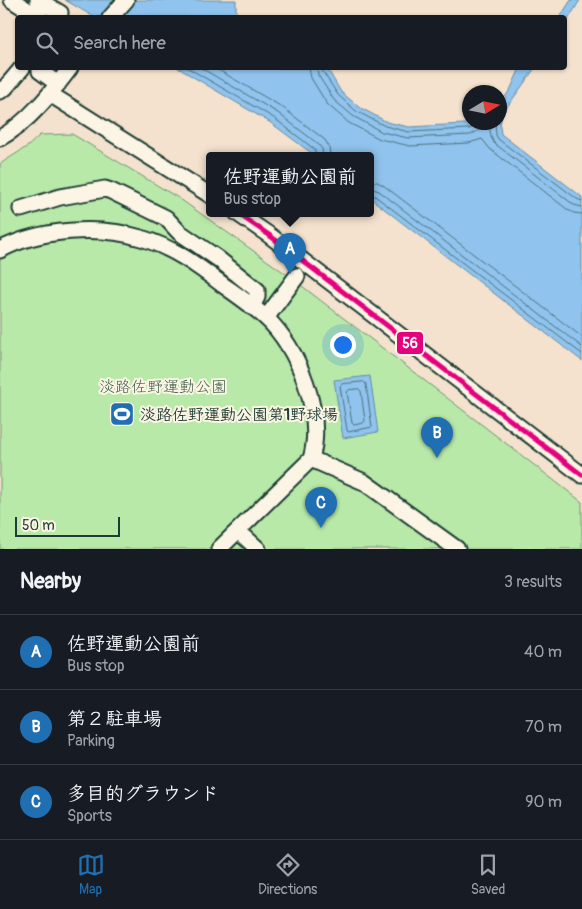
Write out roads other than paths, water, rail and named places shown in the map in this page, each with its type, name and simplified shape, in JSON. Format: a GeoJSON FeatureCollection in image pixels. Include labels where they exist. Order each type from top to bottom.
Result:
{"type":"FeatureCollection","features":[{"type":"Feature","properties":{"kind":"street"},"geometry":{"type":"LineString","coordinates":[[12,0],[35,15]]}},
{"type":"Feature","properties":{"kind":"street"},"geometry":{"type":"LineString","coordinates":[[38,0],[60,13],[60,15]]}},
{"type":"Feature","properties":{"kind":"street"},"geometry":{"type":"LineString","coordinates":[[109,15],[116,0]]}},
{"type":"Feature","properties":{"kind":"street"},"geometry":{"type":"LineString","coordinates":[[110,15],[120,0]]}},
{"type":"Feature","properties":{"kind":"street"},"geometry":{"type":"LineString","coordinates":[[111,15],[126,0]]}},
{"type":"Feature","properties":{"kind":"street"},"geometry":{"type":"LineString","coordinates":[[0,91],[5,88],[20,70]]}},
{"type":"Feature","properties":{"kind":"street"},"geometry":{"type":"LineString","coordinates":[[40,70],[54,89],[206,192]]}},
{"type":"Feature","properties":{"kind":"street"},"geometry":{"type":"LineString","coordinates":[[0,138],[20,124],[54,89],[68,70]]}},
{"type":"Feature","properties":{"kind":"street"},"geometry":{"type":"LineString","coordinates":[[21,209],[60,197],[96,191],[104,190],[117,193],[166,218],[179,232],[217,258],[257,290],[256,300],[252,307]]}},
{"type":"Feature","properties":{"kind":"street"},"geometry":{"type":"LineString","coordinates":[[243,217],[269,235],[582,475]]}},
{"type":"Feature","properties":{"kind":"street"},"geometry":{"type":"LineString","coordinates":[[0,250],[28,238],[53,233],[93,230],[125,234],[154,242],[181,255],[252,307],[266,318],[289,348],[306,383],[313,420],[314,448],[311,459],[219,549]]}},
{"type":"Feature","properties":{"kind":"street"},"geometry":{"type":"LineString","coordinates":[[266,318],[298,276]]}},
{"type":"Feature","properties":{"kind":"street"},"geometry":{"type":"LineString","coordinates":[[311,459],[364,482],[457,549]]}},
{"type":"Feature","properties":{"kind":"street"},"geometry":{"type":"LineString","coordinates":[[238,531],[258,549]]}},
{"type":"Feature","properties":{"kind":"water"},"geometry":{"type":"Polygon","coordinates":[[[65,0],[236,0],[236,13],[240,15],[91,15],[65,0]]]}},
{"type":"Feature","properties":{"kind":"water"},"geometry":{"type":"Polygon","coordinates":[[[571,0],[580,0],[567,22],[567,15],[561,15],[571,0]]]}},
{"type":"Feature","properties":{"kind":"water"},"geometry":{"type":"Polygon","coordinates":[[[181,70],[328,70],[341,92],[359,107],[387,122],[409,127],[462,124],[462,130],[500,130],[501,134],[582,197],[582,361],[374,201],[374,152],[310,152],[271,123],[181,70]]]}},
{"type":"Feature","properties":{"kind":"water"},"geometry":{"type":"Polygon","coordinates":[[[519,70],[534,70],[507,107],[507,94],[519,70]]]}},
{"type":"Feature","properties":{"kind":"water"},"geometry":{"type":"Polygon","coordinates":[[[370,376],[378,432],[343,438],[334,380],[370,376]]]}},
{"type":"Feature","properties":{"kind":"place","name":"佐野運動公園前"},"geometry":{"type":"Point","coordinates":[290,274]}},
{"type":"Feature","properties":{"kind":"place","name":"淡路佐野運動公園第1野球場"},"geometry":{"type":"Point","coordinates":[122,414]}},
{"type":"Feature","properties":{"kind":"place","name":"第２駐車場"},"geometry":{"type":"Point","coordinates":[437,458]}},
{"type":"Feature","properties":{"kind":"place","name":"多目的グラウンド"},"geometry":{"type":"Point","coordinates":[321,528]}},
{"type":"Feature","properties":{"kind":"park label","name":"淡路佐野運動公園"},"geometry":{"type":"Point","coordinates":[163,386]}}]}
